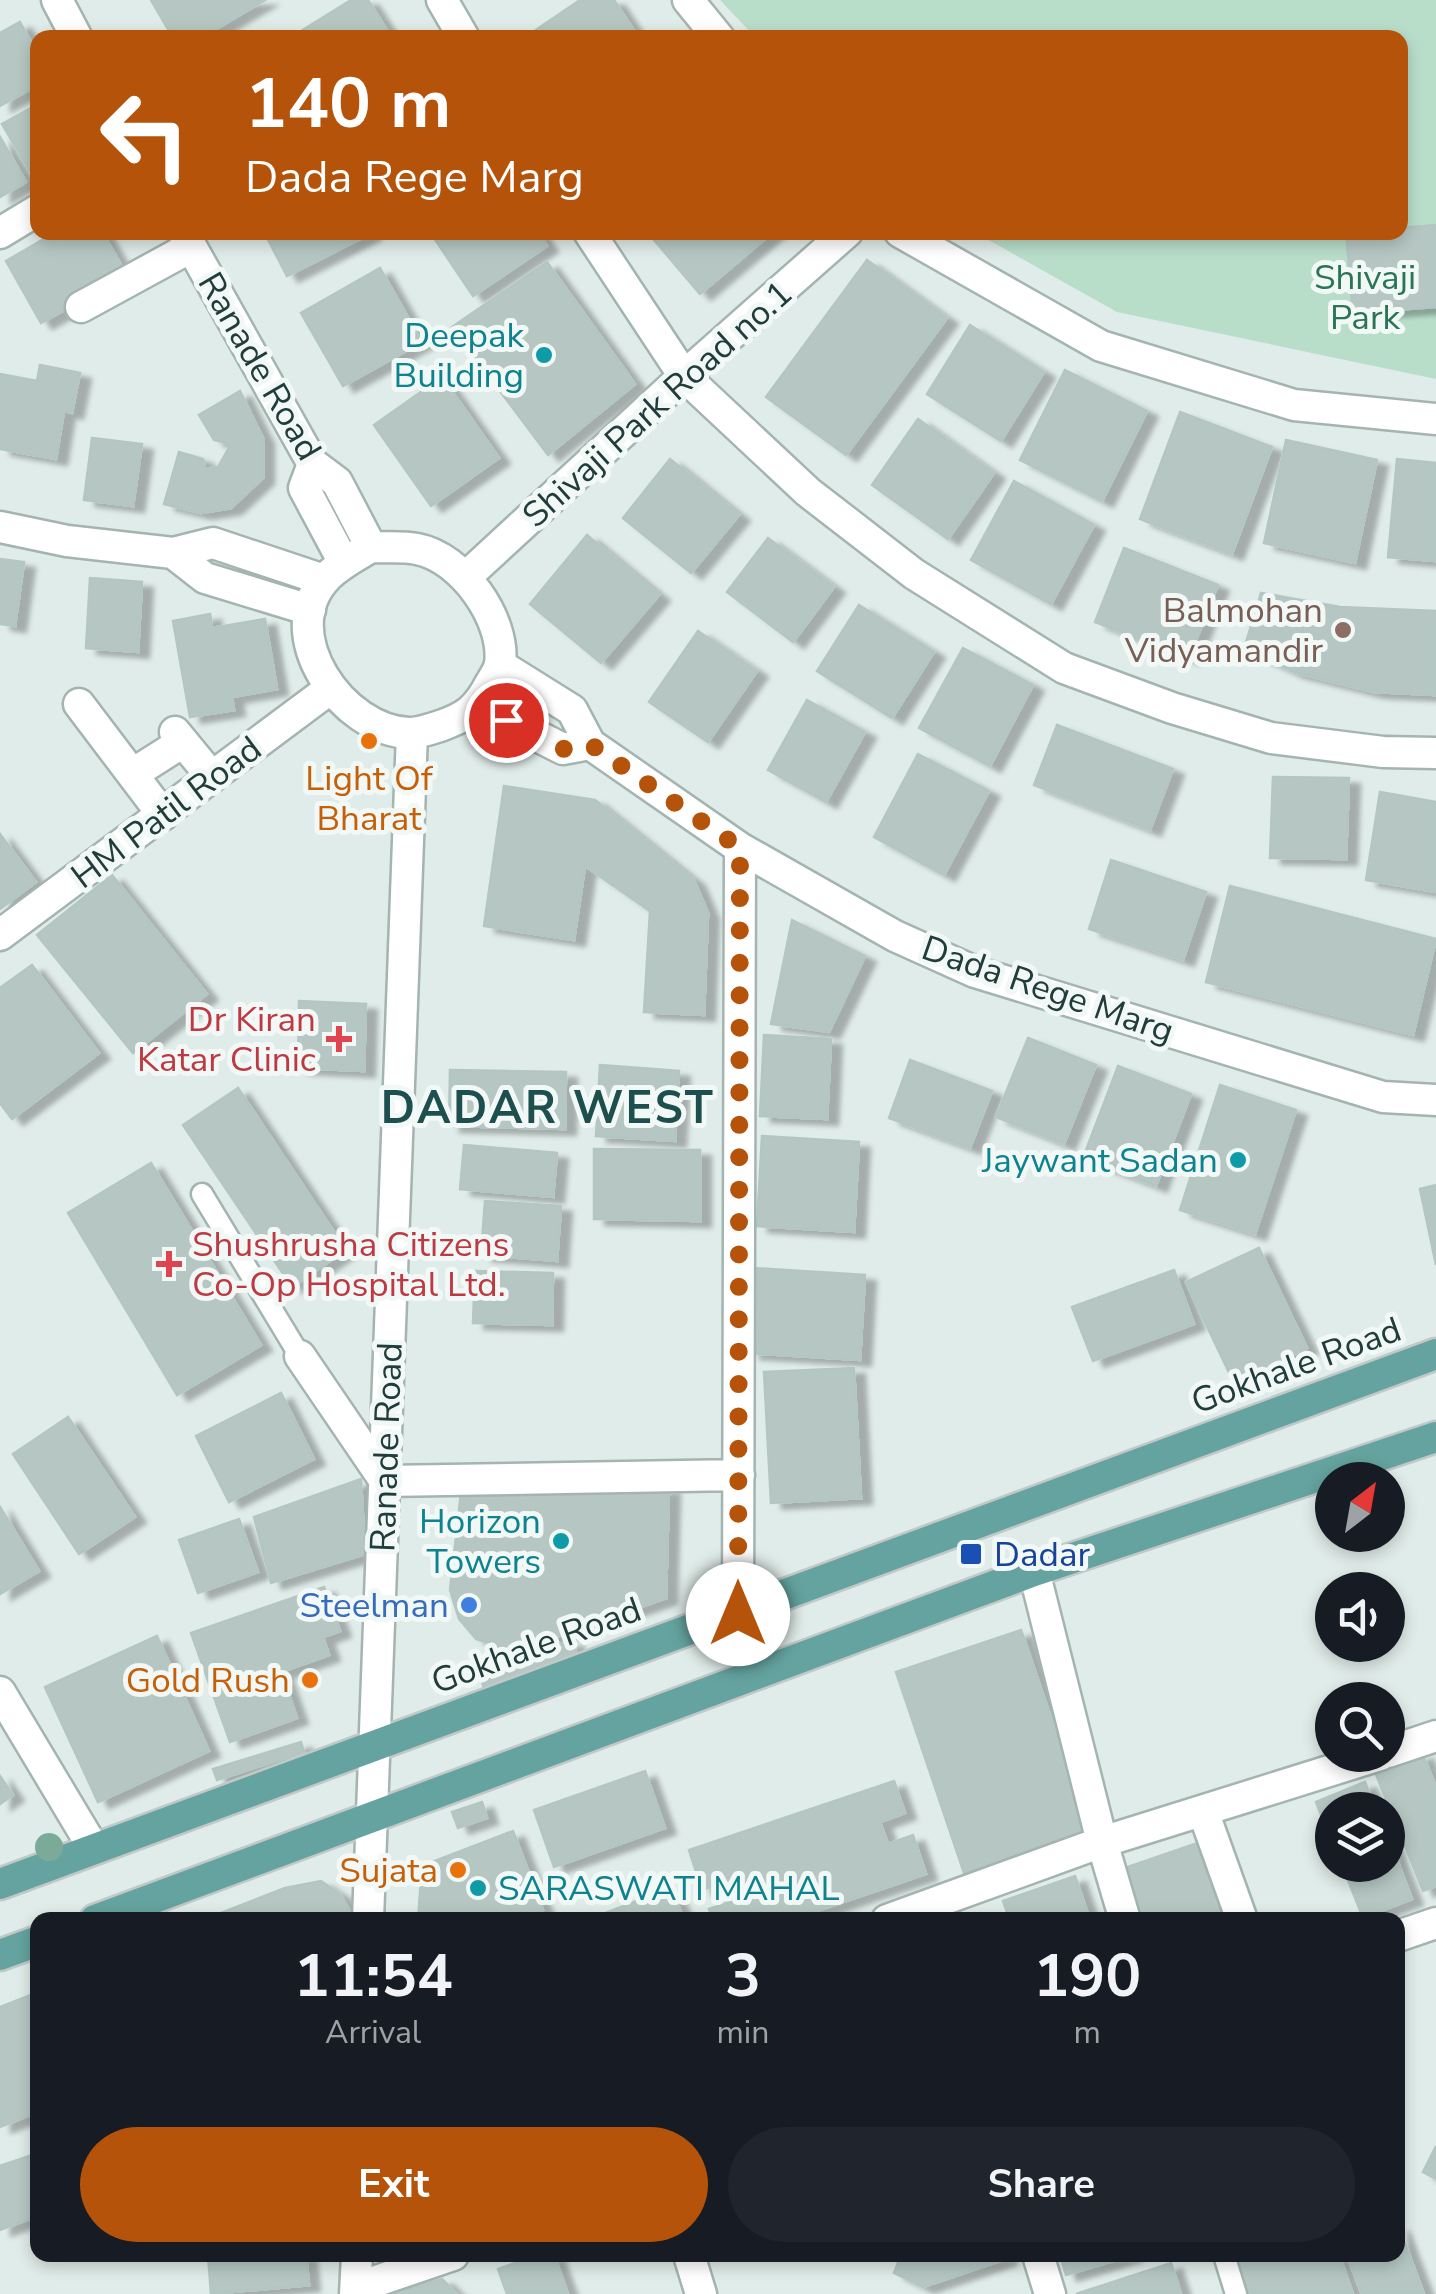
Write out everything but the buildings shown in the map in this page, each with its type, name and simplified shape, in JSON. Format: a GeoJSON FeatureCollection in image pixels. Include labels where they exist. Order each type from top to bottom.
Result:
{"type":"FeatureCollection","features":[{"type":"Feature","properties":{"kind":"main road","name":"Gokhale Road"},"geometry":{"type":"LineString","coordinates":[[0,1884],[1436,1354]]}},
{"type":"Feature","properties":{"kind":"main road"},"geometry":{"type":"LineString","coordinates":[[118,1912],[1034,1571],[1436,1437]]}},
{"type":"Feature","properties":{"kind":"main road"},"geometry":{"type":"LineString","coordinates":[[0,1956],[30,1945]]}},
{"type":"Feature","properties":{"kind":"street"},"geometry":{"type":"LineString","coordinates":[[58,0],[73,30]]}},
{"type":"Feature","properties":{"kind":"street"},"geometry":{"type":"LineString","coordinates":[[442,0],[459,30]]}},
{"type":"Feature","properties":{"kind":"street"},"geometry":{"type":"LineString","coordinates":[[688,0],[712,30]]}},
{"type":"Feature","properties":{"kind":"street"},"geometry":{"type":"LineString","coordinates":[[0,232],[30,215]]}},
{"type":"Feature","properties":{"kind":"street"},"geometry":{"type":"LineString","coordinates":[[81,307],[145,262],[185,240]]}},
{"type":"Feature","properties":{"kind":"street","name":"Ranade Road"},"geometry":{"type":"LineString","coordinates":[[188,240],[313,464],[338,482],[371,547]]}},
{"type":"Feature","properties":{"kind":"street"},"geometry":{"type":"LineString","coordinates":[[593,240],[684,376],[808,492],[914,574],[1064,668],[1172,708],[1271,738],[1383,752],[1436,753]]}},
{"type":"Feature","properties":{"kind":"street","name":"Shivaji Park Road no.1"},"geometry":{"type":"LineString","coordinates":[[467,576],[839,240]]}},
{"type":"Feature","properties":{"kind":"street"},"geometry":{"type":"LineString","coordinates":[[914,240],[1101,346],[1294,406],[1436,419]]}},
{"type":"Feature","properties":{"kind":"street"},"geometry":{"type":"LineString","coordinates":[[313,464],[304,488],[334,571]]}},
{"type":"Feature","properties":{"kind":"street"},"geometry":{"type":"LineString","coordinates":[[0,527],[67,541],[174,553],[213,543],[334,571]]}},
{"type":"Feature","properties":{"kind":"street"},"geometry":{"type":"LineString","coordinates":[[371,547],[420,549],[467,576],[493,619],[500,665],[469,715],[412,734],[383,728],[352,709],[318,670],[309,639],[310,610],[334,571],[371,547]]}},
{"type":"Feature","properties":{"kind":"street"},"geometry":{"type":"LineString","coordinates":[[174,553],[205,578],[310,610]]}},
{"type":"Feature","properties":{"kind":"street"},"geometry":{"type":"LineString","coordinates":[[500,665],[572,710],[590,744]]}},
{"type":"Feature","properties":{"kind":"street","name":"HM Patil Road"},"geometry":{"type":"LineString","coordinates":[[0,935],[330,688]]}},
{"type":"Feature","properties":{"kind":"street"},"geometry":{"type":"LineString","coordinates":[[84,702],[127,777],[168,811]]}},
{"type":"Feature","properties":{"kind":"street","name":"Dada Rege Marg"},"geometry":{"type":"LineString","coordinates":[[478,706],[563,749],[590,744],[740,848],[896,936],[976,972],[1384,1097],[1436,1100]]}},
{"type":"Feature","properties":{"kind":"street","name":"Ranade Road"},"geometry":{"type":"LineString","coordinates":[[368,1912],[412,734]]}},
{"type":"Feature","properties":{"kind":"street"},"geometry":{"type":"LineString","coordinates":[[127,777],[179,737],[212,778]]}},
{"type":"Feature","properties":{"kind":"street"},"geometry":{"type":"LineString","coordinates":[[738,1614],[740,848]]}},
{"type":"Feature","properties":{"kind":"street"},"geometry":{"type":"LineString","coordinates":[[300,1356],[385,1481],[739,1475]]}},
{"type":"Feature","properties":{"kind":"street"},"geometry":{"type":"LineString","coordinates":[[1034,1571],[1123,1912]]}},
{"type":"Feature","properties":{"kind":"street"},"geometry":{"type":"LineString","coordinates":[[0,1692],[94,1849]]}},
{"type":"Feature","properties":{"kind":"street"},"geometry":{"type":"LineString","coordinates":[[1405,1746],[1436,1736]]}},
{"type":"Feature","properties":{"kind":"street"},"geometry":{"type":"LineString","coordinates":[[909,1912],[1102,1842],[1325,1772]]}},
{"type":"Feature","properties":{"kind":"street"},"geometry":{"type":"LineString","coordinates":[[1203,1810],[1239,1912]]}},
{"type":"Feature","properties":{"kind":"street"},"geometry":{"type":"LineString","coordinates":[[1405,1934],[1435,1925]]}},
{"type":"Feature","properties":{"kind":"street"},"geometry":{"type":"LineString","coordinates":[[357,2262],[356,2291],[434,2262]]}},
{"type":"Feature","properties":{"kind":"street"},"geometry":{"type":"LineString","coordinates":[[691,2262],[701,2294]]}},
{"type":"Feature","properties":{"kind":"street"},"geometry":{"type":"LineString","coordinates":[[1040,2262],[1050,2294]]}},
{"type":"Feature","properties":{"kind":"lane"},"geometry":{"type":"LineString","coordinates":[[202,1194],[300,1356]]}},
{"type":"Feature","properties":{"kind":"lane"},"geometry":{"type":"LineString","coordinates":[[1226,2262],[1236,2294]]}},
{"type":"Feature","properties":{"kind":"green space","name":"Shivaji Park"},"geometry":{"type":"Polygon","coordinates":[[[720,0],[1436,0],[1436,379],[1117,312],[988,240],[1408,240],[1408,30],[748,30],[720,0]]]}},
{"type":"Feature","properties":{"kind":"place","name":"Deepak Building"},"geometry":{"type":"Point","coordinates":[544,355]}},
{"type":"Feature","properties":{"kind":"place","name":"Balmohan Vidyamandir"},"geometry":{"type":"Point","coordinates":[1343,630]}},
{"type":"Feature","properties":{"kind":"place","name":"Light Of Bharat"},"geometry":{"type":"Point","coordinates":[369,741]}},
{"type":"Feature","properties":{"kind":"place","name":"Dr Kiran Katar Clinic"},"geometry":{"type":"Point","coordinates":[339,1039]}},
{"type":"Feature","properties":{"kind":"place","name":"Jaywant Sadan"},"geometry":{"type":"Point","coordinates":[1238,1160]}},
{"type":"Feature","properties":{"kind":"place","name":"Shushrusha Citizens Co-Op Hospital Ltd."},"geometry":{"type":"Point","coordinates":[169,1264]}},
{"type":"Feature","properties":{"kind":"place","name":"Horizon Towers"},"geometry":{"type":"Point","coordinates":[561,1541]}},
{"type":"Feature","properties":{"kind":"place","name":"Dadar"},"geometry":{"type":"Point","coordinates":[971,1554]}},
{"type":"Feature","properties":{"kind":"place","name":"Steelman"},"geometry":{"type":"Point","coordinates":[469,1605]}},
{"type":"Feature","properties":{"kind":"place","name":"Gold Rush"},"geometry":{"type":"Point","coordinates":[310,1680]}},
{"type":"Feature","properties":{"kind":"place","name":"Sujata"},"geometry":{"type":"Point","coordinates":[458,1870]}},
{"type":"Feature","properties":{"kind":"place","name":"SARASWATI MAHAL"},"geometry":{"type":"Point","coordinates":[478,1888]}},
{"type":"Feature","properties":{"kind":"district","name":"DADAR WEST"},"geometry":{"type":"Point","coordinates":[548,1107]}},
{"type":"Feature","properties":{"kind":"route"},"geometry":{"type":"LineString","coordinates":[[506,720],[563,749],[590,744],[740,848],[738,1614]]}}]}
